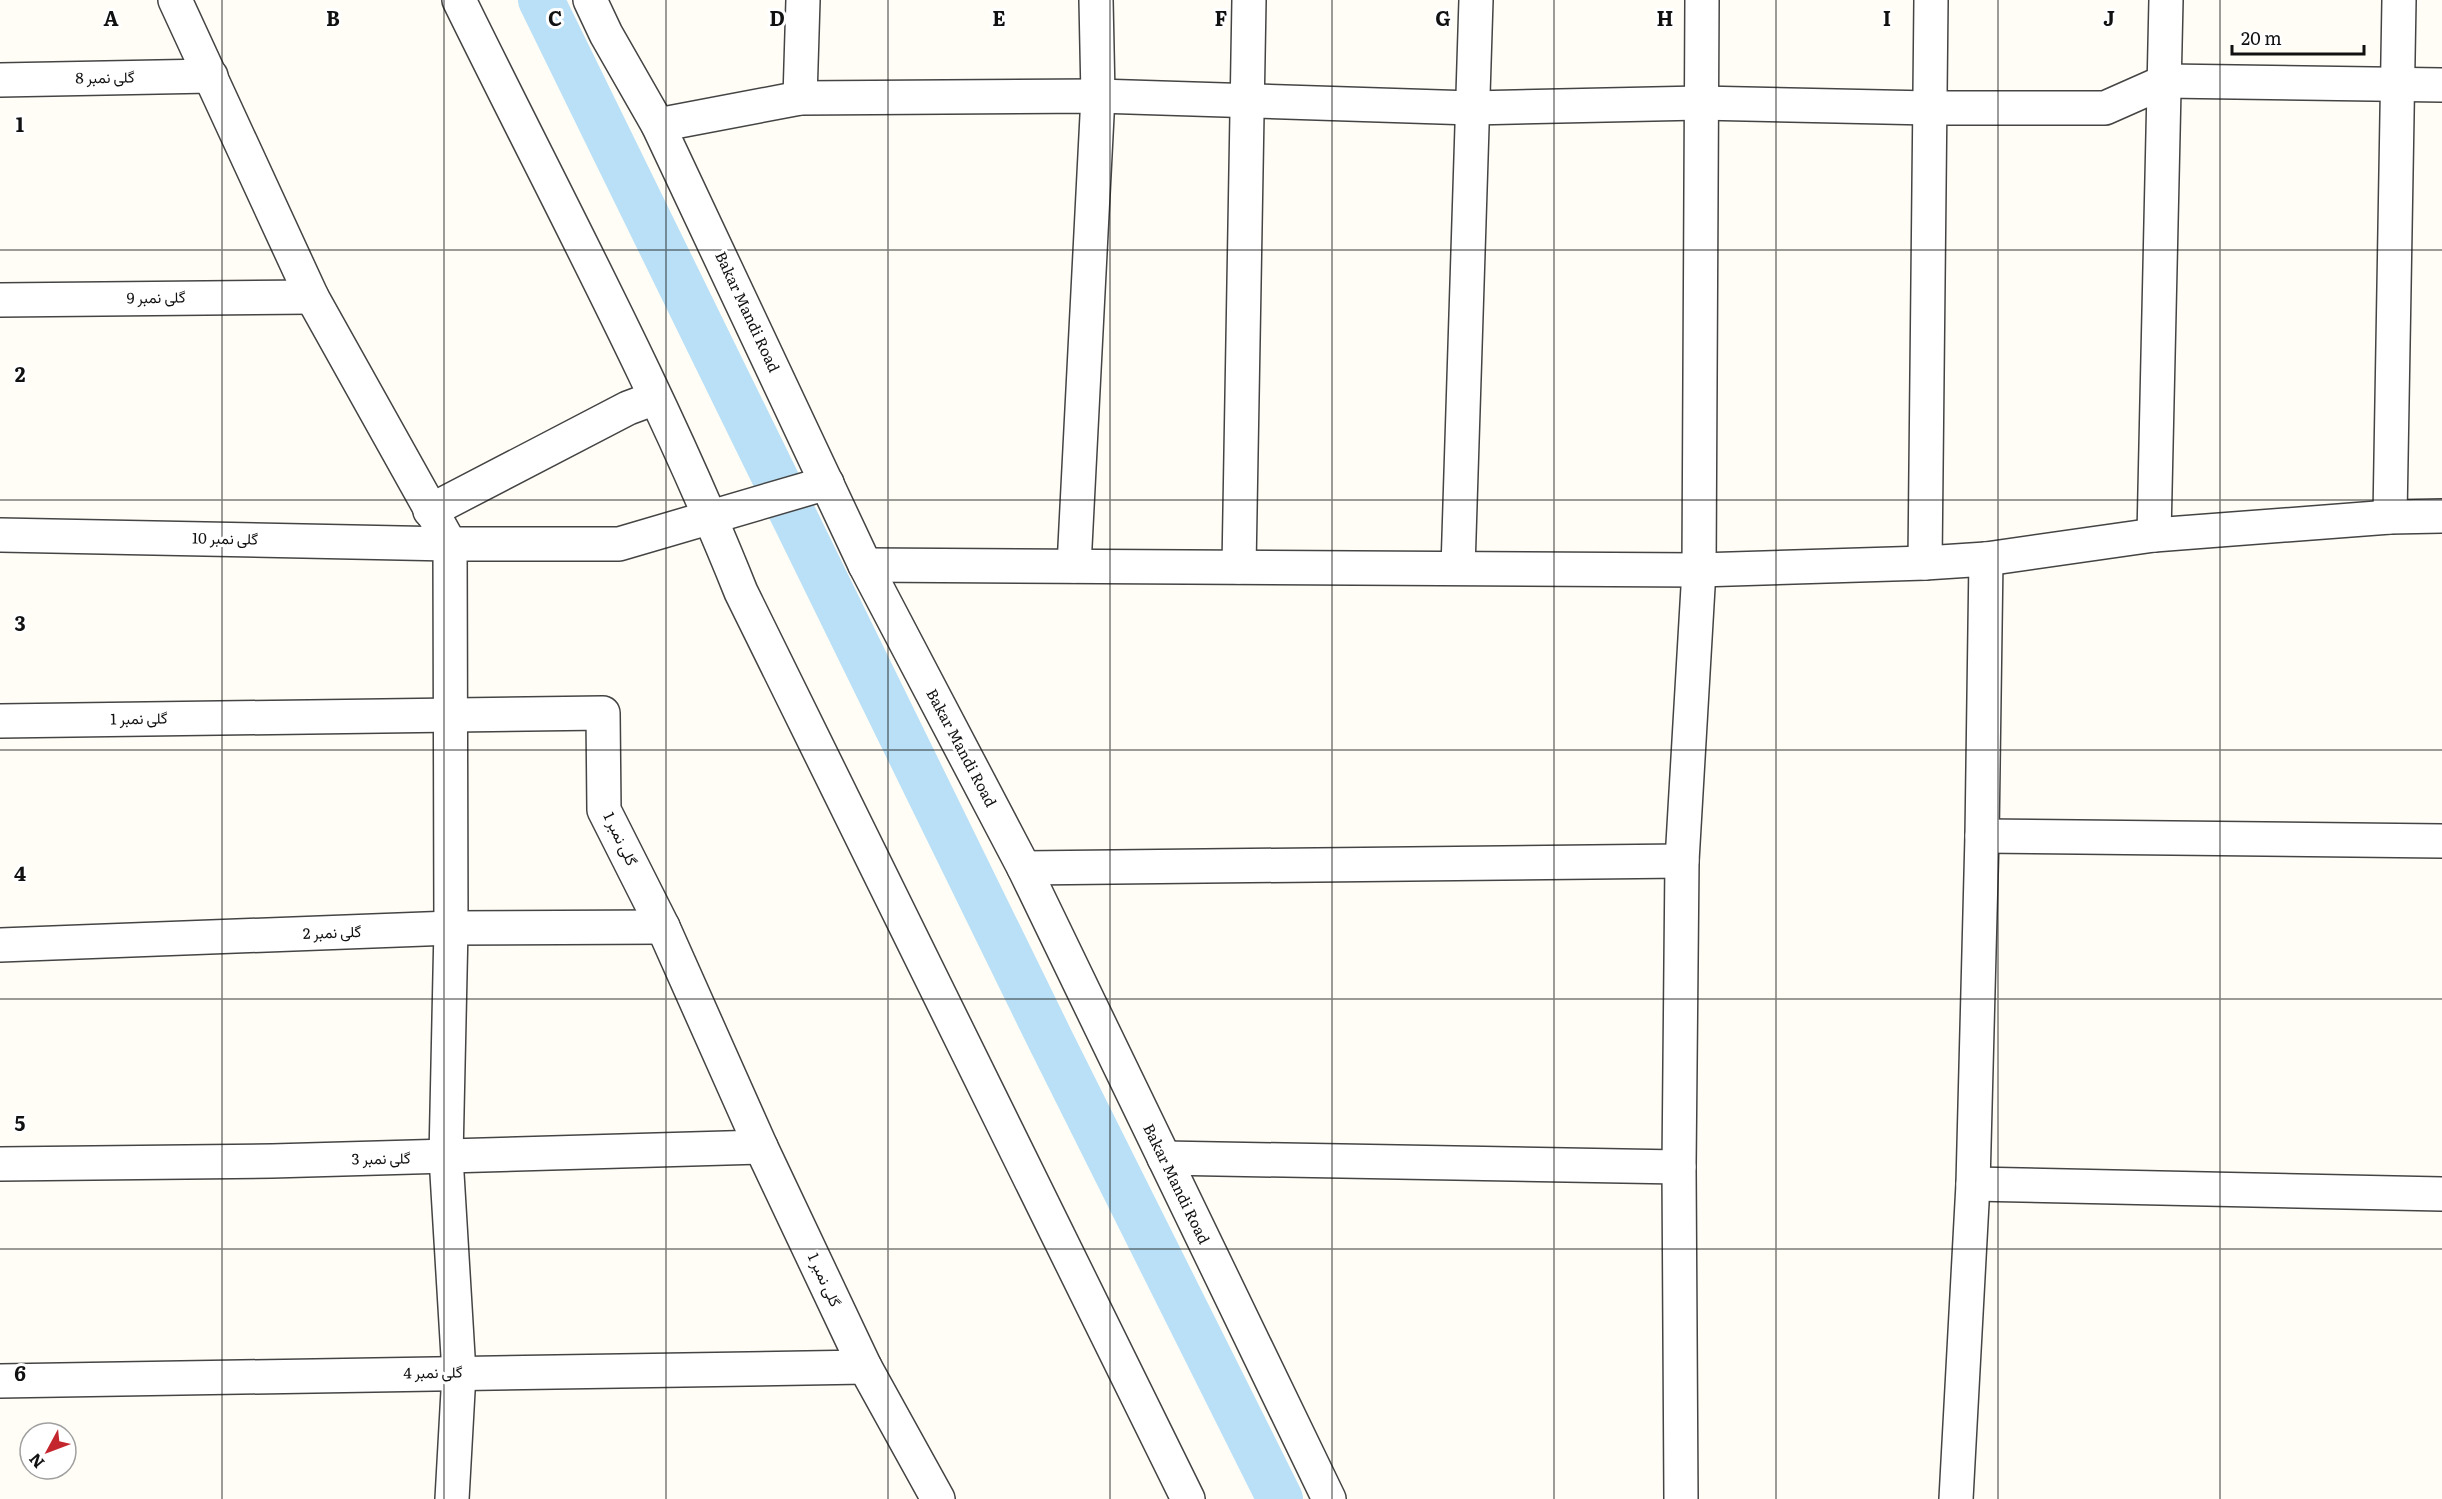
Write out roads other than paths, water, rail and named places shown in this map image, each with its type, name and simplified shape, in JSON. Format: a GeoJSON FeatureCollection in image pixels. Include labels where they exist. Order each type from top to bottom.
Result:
{"type":"FeatureCollection","features":[{"type":"Feature","properties":{"kind":"street"},"geometry":{"type":"LineString","coordinates":[[175,0],[312,297],[450,544],[451,928],[446,1157],[459,1373],[452,1499]]}},
{"type":"Feature","properties":{"kind":"street"},"geometry":{"type":"LineString","coordinates":[[459,0],[656,398],[712,519],[741,592],[1188,1499]]}},
{"type":"Feature","properties":{"kind":"street","name":"Bakar Mandi Road"},"geometry":{"type":"LineString","coordinates":[[590,0],[606,34],[658,125],[865,565],[1024,868],[1329,1499]]}},
{"type":"Feature","properties":{"kind":"street"},"geometry":{"type":"LineString","coordinates":[[800,98],[803,0]]}},
{"type":"Feature","properties":{"kind":"street"},"geometry":{"type":"LineString","coordinates":[[1074,566],[1098,96],[1096,0]]}},
{"type":"Feature","properties":{"kind":"street"},"geometry":{"type":"LineString","coordinates":[[1239,567],[1249,0]]}},
{"type":"Feature","properties":{"kind":"street"},"geometry":{"type":"LineString","coordinates":[[1458,568],[1476,0]]}},
{"type":"Feature","properties":{"kind":"street"},"geometry":{"type":"LineString","coordinates":[[1681,1499],[1679,1167],[1682,861],[1699,570],[1702,0]]}},
{"type":"Feature","properties":{"kind":"street"},"geometry":{"type":"LineString","coordinates":[[1925,563],[1931,0]]}},
{"type":"Feature","properties":{"kind":"street"},"geometry":{"type":"LineString","coordinates":[[2154,535],[2166,81],[2166,0]]}},
{"type":"Feature","properties":{"kind":"street"},"geometry":{"type":"LineString","coordinates":[[2390,517],[2399,0]]}},
{"type":"Feature","properties":{"kind":"street","name":"گلی نمبر 8"},"geometry":{"type":"LineString","coordinates":[[0,80],[211,76]]}},
{"type":"Feature","properties":{"kind":"street"},"geometry":{"type":"LineString","coordinates":[[658,125],[800,98],[1098,96],[1472,108],[1700,103],[1930,108],[2105,108],[2166,81],[2442,85]]}},
{"type":"Feature","properties":{"kind":"street","name":"گلی نمبر 9"},"geometry":{"type":"LineString","coordinates":[[0,300],[312,297]]}},
{"type":"Feature","properties":{"kind":"street"},"geometry":{"type":"LineString","coordinates":[[430,511],[628,408],[656,398]]}},
{"type":"Feature","properties":{"kind":"street","name":"گلی نمبر 10"},"geometry":{"type":"LineString","coordinates":[[0,535],[450,544],[619,544],[712,519],[827,483]]}},
{"type":"Feature","properties":{"kind":"street"},"geometry":{"type":"LineString","coordinates":[[865,565],[1699,570],[1925,563],[1986,559],[2154,535],[2390,517],[2442,516]]}},
{"type":"Feature","properties":{"kind":"street"},"geometry":{"type":"LineString","coordinates":[[1956,1499],[1972,1184],[1982,836],[1986,559]]}},
{"type":"Feature","properties":{"kind":"street","name":"گلی نمبر 1"},"geometry":{"type":"LineString","coordinates":[[0,721],[603,713],[604,810],[663,927],[761,1147],[865,1367],[938,1499]]}},
{"type":"Feature","properties":{"kind":"street"},"geometry":{"type":"LineString","coordinates":[[1982,836],[2442,841]]}},
{"type":"Feature","properties":{"kind":"street"},"geometry":{"type":"LineString","coordinates":[[1024,868],[1682,861]]}},
{"type":"Feature","properties":{"kind":"street","name":"گلی نمبر 2"},"geometry":{"type":"LineString","coordinates":[[0,945],[451,928],[663,927]]}},
{"type":"Feature","properties":{"kind":"street","name":"گلی نمبر 3"},"geometry":{"type":"LineString","coordinates":[[0,1164],[272,1161],[761,1147]]}},
{"type":"Feature","properties":{"kind":"street"},"geometry":{"type":"LineString","coordinates":[[1164,1158],[1679,1167]]}},
{"type":"Feature","properties":{"kind":"street"},"geometry":{"type":"LineString","coordinates":[[1972,1184],[2442,1194]]}},
{"type":"Feature","properties":{"kind":"street","name":"گلی نمبر 4"},"geometry":{"type":"LineString","coordinates":[[0,1381],[865,1367]]}},
{"type":"Feature","properties":{"kind":"waterway"},"geometry":{"type":"LineString","coordinates":[[541,0],[1050,1039],[1280,1499]]}}]}
